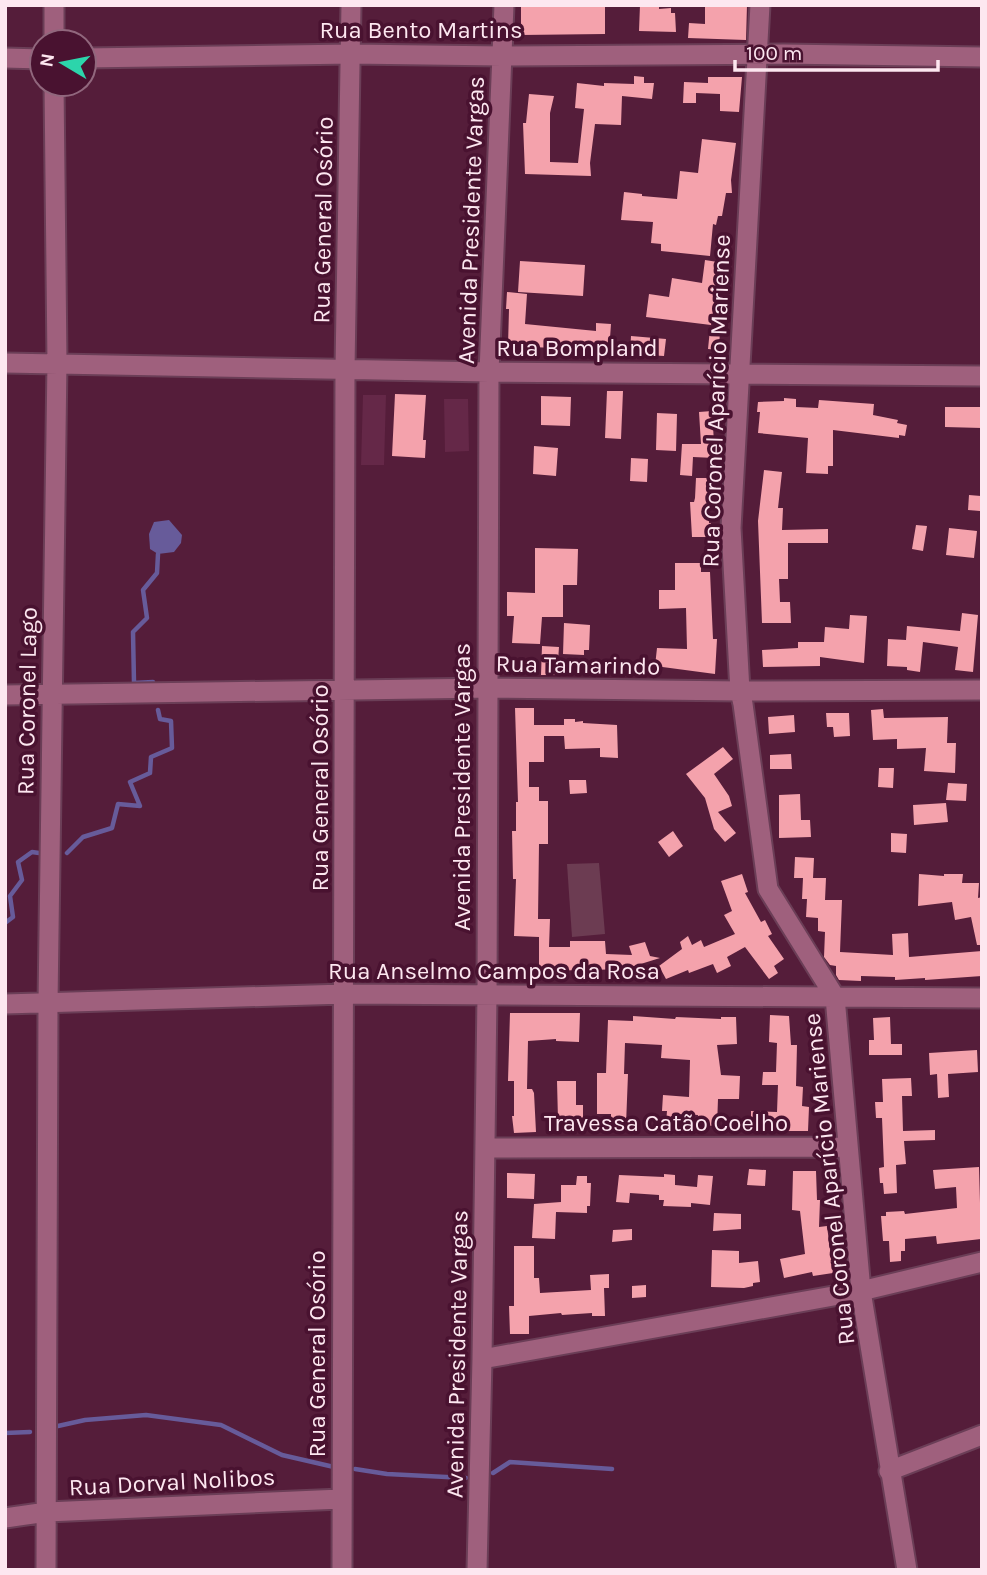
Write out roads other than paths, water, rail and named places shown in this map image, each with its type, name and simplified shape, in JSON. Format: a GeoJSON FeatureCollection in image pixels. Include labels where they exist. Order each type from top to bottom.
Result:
{"type":"FeatureCollection","features":[{"type":"Feature","properties":{"kind":"street"},"geometry":{"type":"LineString","coordinates":[[54,5],[54,28]]}},
{"type":"Feature","properties":{"kind":"street","name":"Rua General Osório"},"geometry":{"type":"LineString","coordinates":[[342,1570],[345,368],[351,5]]}},
{"type":"Feature","properties":{"kind":"street","name":"Avenida Presidente Vargas"},"geometry":{"type":"LineString","coordinates":[[477,1570],[487,996],[489,372],[504,5]]}},
{"type":"Feature","properties":{"kind":"street","name":"Rua Coronel Aparício Mariense"},"geometry":{"type":"LineString","coordinates":[[760,5],[731,528],[740,691],[768,889],[835,997],[861,1291],[907,1570]]}},
{"type":"Feature","properties":{"kind":"street","name":"Rua Bento Martins"},"geometry":{"type":"LineString","coordinates":[[98,58],[351,54],[982,57]]}},
{"type":"Feature","properties":{"kind":"street"},"geometry":{"type":"LineString","coordinates":[[5,58],[28,59]]}},
{"type":"Feature","properties":{"kind":"street","name":"Rua Coronel Lago"},"geometry":{"type":"LineString","coordinates":[[47,1570],[48,1003],[57,362],[54,98]]}},
{"type":"Feature","properties":{"kind":"street","name":"Rua Bompland"},"geometry":{"type":"LineString","coordinates":[[5,363],[489,372],[982,376]]}},
{"type":"Feature","properties":{"kind":"street","name":"Rua Tamarindo"},"geometry":{"type":"LineString","coordinates":[[5,695],[487,688],[982,690]]}},
{"type":"Feature","properties":{"kind":"street","name":"Rua Anselmo Campos da Rosa"},"geometry":{"type":"LineString","coordinates":[[5,1004],[345,993],[982,998]]}},
{"type":"Feature","properties":{"kind":"street","name":"Travessa Catão Coelho"},"geometry":{"type":"LineString","coordinates":[[485,1148],[847,1147]]}},
{"type":"Feature","properties":{"kind":"street"},"geometry":{"type":"LineString","coordinates":[[482,1359],[861,1291],[982,1262]]}},
{"type":"Feature","properties":{"kind":"street"},"geometry":{"type":"LineString","coordinates":[[890,1471],[982,1435]]}},
{"type":"Feature","properties":{"kind":"street","name":"Rua Dorval Nolibos"},"geometry":{"type":"LineString","coordinates":[[5,1518],[47,1512],[341,1499]]}},
{"type":"Feature","properties":{"kind":"waterway"},"geometry":{"type":"LineString","coordinates":[[153,682],[134,683],[133,632],[147,618],[143,590],[157,573],[158,554]]}},
{"type":"Feature","properties":{"kind":"waterway"},"geometry":{"type":"LineString","coordinates":[[67,853],[83,837],[112,828],[118,804],[140,806],[130,782],[150,773],[151,757],[172,748],[171,721],[160,719],[158,710]]}},
{"type":"Feature","properties":{"kind":"waterway"},"geometry":{"type":"LineString","coordinates":[[5,923],[13,917],[10,896],[22,880],[18,862],[32,852],[39,853]]}},
{"type":"Feature","properties":{"kind":"waterway"},"geometry":{"type":"LineString","coordinates":[[58,1426],[85,1420],[146,1415],[221,1425],[282,1455],[334,1467]]}},
{"type":"Feature","properties":{"kind":"waterway"},"geometry":{"type":"LineString","coordinates":[[5,1433],[30,1432]]}},
{"type":"Feature","properties":{"kind":"waterway"},"geometry":{"type":"LineString","coordinates":[[493,1473],[510,1462],[612,1469]]}},
{"type":"Feature","properties":{"kind":"waterway"},"geometry":{"type":"LineString","coordinates":[[355,1469],[387,1474],[466,1478]]}}]}
